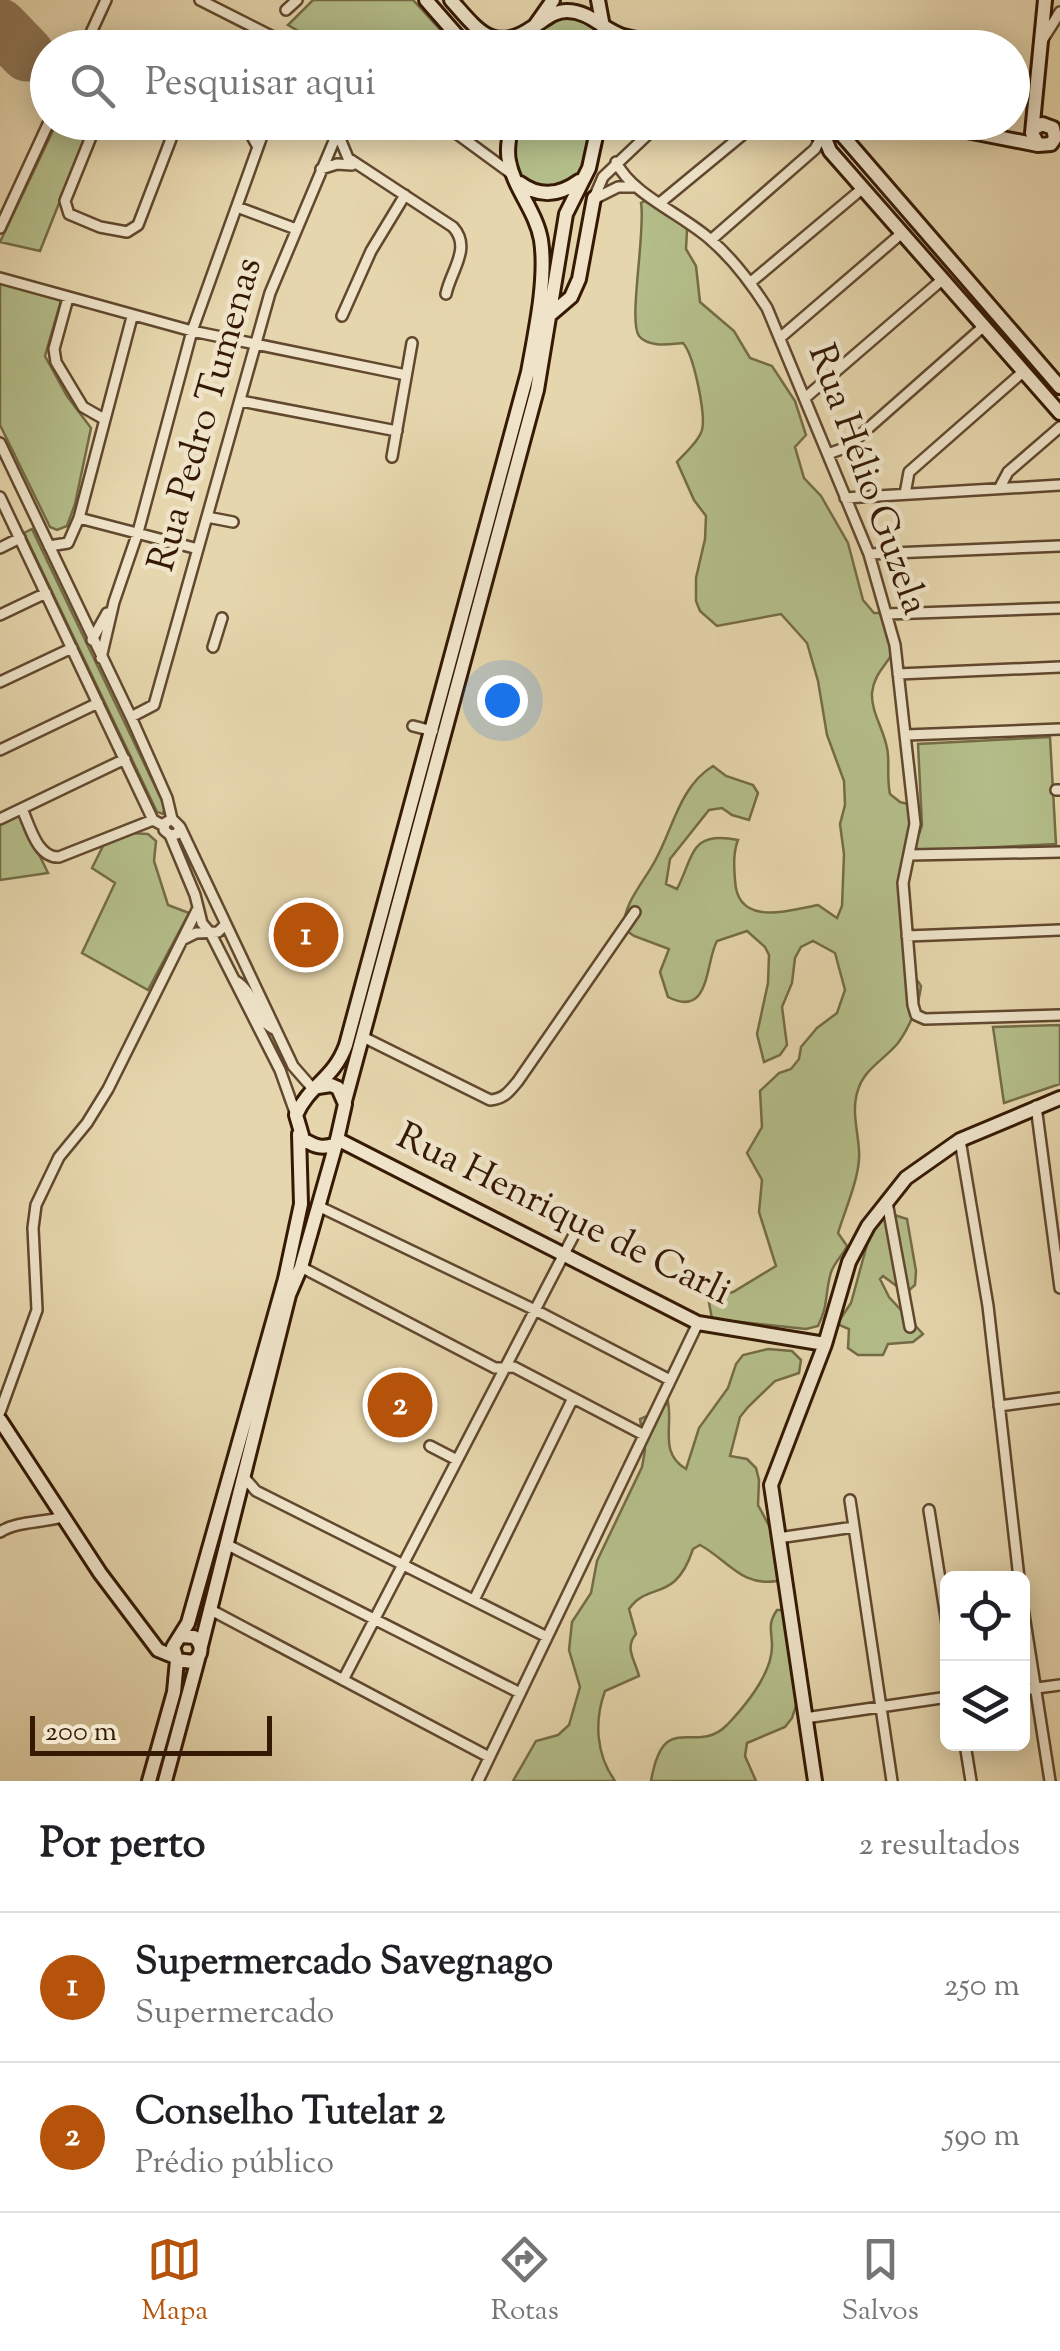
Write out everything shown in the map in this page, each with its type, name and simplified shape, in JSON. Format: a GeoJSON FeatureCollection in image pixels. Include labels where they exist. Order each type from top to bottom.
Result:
{"type":"FeatureCollection","features":[{"type":"Feature","properties":{"kind":"main road"},"geometry":{"type":"LineString","coordinates":[[426,0],[452,30]]}},
{"type":"Feature","properties":{"kind":"main road"},"geometry":{"type":"LineString","coordinates":[[452,0],[478,30]]}},
{"type":"Feature","properties":{"kind":"main road"},"geometry":{"type":"LineString","coordinates":[[533,30],[553,0]]}},
{"type":"Feature","properties":{"kind":"main road"},"geometry":{"type":"LineString","coordinates":[[598,0],[603,30]]}},
{"type":"Feature","properties":{"kind":"main road"},"geometry":{"type":"LineString","coordinates":[[1045,0],[1033,109],[1050,135]]}},
{"type":"Feature","properties":{"kind":"main road"},"geometry":{"type":"LineString","coordinates":[[527,30],[546,17],[568,11],[611,30]]}},
{"type":"Feature","properties":{"kind":"main road"},"geometry":{"type":"LineString","coordinates":[[149,1781],[174,1692],[176,1658],[172,1646],[188,1623],[285,1279],[301,1204],[296,1115],[302,1102],[335,1070],[346,1046],[426,725],[512,436],[536,328],[542,245],[538,225],[508,158],[508,140]]}},
{"type":"Feature","properties":{"kind":"main road"},"geometry":{"type":"LineString","coordinates":[[166,1781],[290,1295],[336,1142],[536,390],[566,214],[593,157],[595,140]]}},
{"type":"Feature","properties":{"kind":"main road"},"geometry":{"type":"LineString","coordinates":[[831,140],[830,150],[1060,413]]}},
{"type":"Feature","properties":{"kind":"main road"},"geometry":{"type":"LineString","coordinates":[[844,140],[1060,387]]}},
{"type":"Feature","properties":{"kind":"main road"},"geometry":{"type":"LineString","coordinates":[[515,177],[532,191],[545,194],[569,188],[585,176]]}},
{"type":"Feature","properties":{"kind":"main road"},"geometry":{"type":"LineString","coordinates":[[550,316],[570,298],[578,279],[594,198]]}},
{"type":"Feature","properties":{"kind":"main road"},"geometry":{"type":"LineString","coordinates":[[316,1088],[338,1088],[344,1104]]}},
{"type":"Feature","properties":{"kind":"main road"},"geometry":{"type":"LineString","coordinates":[[815,1781],[772,1481],[825,1344],[849,1262],[887,1199],[906,1178],[960,1140],[1060,1098]]}},
{"type":"Feature","properties":{"kind":"main road"},"geometry":{"type":"LineString","coordinates":[[299,1132],[318,1147],[336,1142]]}},
{"type":"Feature","properties":{"kind":"main road","name":"Rua Henrique de Carli"},"geometry":{"type":"LineString","coordinates":[[336,1142],[698,1323],[825,1344]]}},
{"type":"Feature","properties":{"kind":"main road"},"geometry":{"type":"LineString","coordinates":[[0,1420],[100,1573],[158,1650],[188,1664],[199,1652]]}},
{"type":"Feature","properties":{"kind":"main road"},"geometry":{"type":"LineString","coordinates":[[146,1632],[178,1638],[194,1636],[199,1652]]}},
{"type":"Feature","properties":{"kind":"street"},"geometry":{"type":"LineString","coordinates":[[92,30],[106,0]]}},
{"type":"Feature","properties":{"kind":"street"},"geometry":{"type":"LineString","coordinates":[[200,0],[259,30]]}},
{"type":"Feature","properties":{"kind":"street"},"geometry":{"type":"LineString","coordinates":[[286,10],[298,0]]}},
{"type":"Feature","properties":{"kind":"street"},"geometry":{"type":"LineString","coordinates":[[1040,46],[1060,12]]}},
{"type":"Feature","properties":{"kind":"street"},"geometry":{"type":"LineString","coordinates":[[0,228],[41,140]]}},
{"type":"Feature","properties":{"kind":"street"},"geometry":{"type":"LineString","coordinates":[[90,140],[65,201],[70,214],[79,220],[127,232],[138,225],[171,140]]}},
{"type":"Feature","properties":{"kind":"street"},"geometry":{"type":"LineString","coordinates":[[254,140],[258,147]]}},
{"type":"Feature","properties":{"kind":"street"},"geometry":{"type":"LineString","coordinates":[[101,658],[192,331],[261,140]]}},
{"type":"Feature","properties":{"kind":"street","name":"Rua Pedro Tumenas"},"geometry":{"type":"LineString","coordinates":[[131,717],[154,705],[270,293],[334,140]]}},
{"type":"Feature","properties":{"kind":"street"},"geometry":{"type":"LineString","coordinates":[[343,140],[348,158],[461,236],[464,247],[450,274],[446,294]]}},
{"type":"Feature","properties":{"kind":"street"},"geometry":{"type":"LineString","coordinates":[[467,140],[515,177]]}},
{"type":"Feature","properties":{"kind":"street"},"geometry":{"type":"LineString","coordinates":[[594,198],[603,177],[641,140]]}},
{"type":"Feature","properties":{"kind":"street"},"geometry":{"type":"LineString","coordinates":[[660,202],[736,140]]}},
{"type":"Feature","properties":{"kind":"street"},"geometry":{"type":"LineString","coordinates":[[712,240],[822,140]]}},
{"type":"Feature","properties":{"kind":"street","name":"Rua Hélio Guzela"},"geometry":{"type":"LineString","coordinates":[[616,162],[627,180],[712,240],[750,282],[780,337],[868,554],[888,614],[916,824],[904,883],[916,1015],[925,1020],[1060,1016]]}},
{"type":"Feature","properties":{"kind":"street"},"geometry":{"type":"LineString","coordinates":[[321,169],[346,163],[360,167]]}},
{"type":"Feature","properties":{"kind":"street"},"geometry":{"type":"LineString","coordinates":[[594,198],[618,188],[636,187]]}},
{"type":"Feature","properties":{"kind":"street"},"geometry":{"type":"LineString","coordinates":[[750,282],[863,188]]}},
{"type":"Feature","properties":{"kind":"street"},"geometry":{"type":"LineString","coordinates":[[342,316],[371,251],[405,195]]}},
{"type":"Feature","properties":{"kind":"street"},"geometry":{"type":"LineString","coordinates":[[236,207],[296,229]]}},
{"type":"Feature","properties":{"kind":"street"},"geometry":{"type":"LineString","coordinates":[[780,337],[902,233]]}},
{"type":"Feature","properties":{"kind":"street"},"geometry":{"type":"LineString","coordinates":[[0,278],[192,331],[406,375]]}},
{"type":"Feature","properties":{"kind":"street"},"geometry":{"type":"LineString","coordinates":[[805,398],[943,280]]}},
{"type":"Feature","properties":{"kind":"street"},"geometry":{"type":"LineString","coordinates":[[68,298],[54,350],[56,362],[83,406],[104,420]]}},
{"type":"Feature","properties":{"kind":"street"},"geometry":{"type":"LineString","coordinates":[[49,546],[68,543],[78,518],[132,316]]}},
{"type":"Feature","properties":{"kind":"street"},"geometry":{"type":"LineString","coordinates":[[828,454],[847,447],[984,326]]}},
{"type":"Feature","properties":{"kind":"street"},"geometry":{"type":"LineString","coordinates":[[392,457],[412,344]]}},
{"type":"Feature","properties":{"kind":"street"},"geometry":{"type":"LineString","coordinates":[[904,494],[910,472],[1024,371]]}},
{"type":"Feature","properties":{"kind":"street"},"geometry":{"type":"LineString","coordinates":[[241,400],[396,431]]}},
{"type":"Feature","properties":{"kind":"street"},"geometry":{"type":"LineString","coordinates":[[1000,487],[1008,472],[1060,427]]}},
{"type":"Feature","properties":{"kind":"street"},"geometry":{"type":"LineString","coordinates":[[0,444],[167,798],[171,827],[198,910],[280,1070],[296,1115]]}},
{"type":"Feature","properties":{"kind":"street"},"geometry":{"type":"LineString","coordinates":[[846,498],[1060,485]]}},
{"type":"Feature","properties":{"kind":"street"},"geometry":{"type":"LineString","coordinates":[[0,497],[153,820]]}},
{"type":"Feature","properties":{"kind":"street"},"geometry":{"type":"LineString","coordinates":[[206,517],[234,522]]}},
{"type":"Feature","properties":{"kind":"street"},"geometry":{"type":"LineString","coordinates":[[78,518],[198,549]]}},
{"type":"Feature","properties":{"kind":"street"},"geometry":{"type":"LineString","coordinates":[[0,548],[20,538]]}},
{"type":"Feature","properties":{"kind":"street"},"geometry":{"type":"LineString","coordinates":[[868,554],[1060,546]]}},
{"type":"Feature","properties":{"kind":"street"},"geometry":{"type":"LineString","coordinates":[[0,614],[46,593]]}},
{"type":"Feature","properties":{"kind":"street"},"geometry":{"type":"LineString","coordinates":[[92,640],[114,602]]}},
{"type":"Feature","properties":{"kind":"street"},"geometry":{"type":"LineString","coordinates":[[888,614],[1060,608]]}},
{"type":"Feature","properties":{"kind":"street"},"geometry":{"type":"LineString","coordinates":[[214,646],[222,618]]}},
{"type":"Feature","properties":{"kind":"street"},"geometry":{"type":"LineString","coordinates":[[0,682],[72,648]]}},
{"type":"Feature","properties":{"kind":"street"},"geometry":{"type":"LineString","coordinates":[[898,674],[1060,667]]}},
{"type":"Feature","properties":{"kind":"street"},"geometry":{"type":"LineString","coordinates":[[0,750],[98,703]]}},
{"type":"Feature","properties":{"kind":"street"},"geometry":{"type":"LineString","coordinates":[[906,736],[1060,728]]}},
{"type":"Feature","properties":{"kind":"street"},"geometry":{"type":"LineString","coordinates":[[0,819],[125,759]]}},
{"type":"Feature","properties":{"kind":"street"},"geometry":{"type":"LineString","coordinates":[[22,809],[43,853],[50,858],[59,858],[153,820],[171,827],[226,925],[292,1066],[316,1088]]}},
{"type":"Feature","properties":{"kind":"street"},"geometry":{"type":"LineString","coordinates":[[910,855],[1060,852]]}},
{"type":"Feature","properties":{"kind":"street"},"geometry":{"type":"LineString","coordinates":[[0,1412],[38,1310],[36,1205],[60,1157],[108,1088],[198,910]]}},
{"type":"Feature","properties":{"kind":"street"},"geometry":{"type":"LineString","coordinates":[[363,1037],[490,1100],[498,1099],[518,1081],[634,912]]}},
{"type":"Feature","properties":{"kind":"street"},"geometry":{"type":"LineString","coordinates":[[182,940],[222,931],[226,925]]}},
{"type":"Feature","properties":{"kind":"street"},"geometry":{"type":"LineString","coordinates":[[908,936],[1060,930]]}},
{"type":"Feature","properties":{"kind":"street"},"geometry":{"type":"LineString","coordinates":[[234,980],[249,991],[265,1025],[276,1030]]}},
{"type":"Feature","properties":{"kind":"street"},"geometry":{"type":"LineString","coordinates":[[1036,1106],[1060,1288]]}},
{"type":"Feature","properties":{"kind":"street"},"geometry":{"type":"LineString","coordinates":[[960,1140],[988,1306],[1018,1571]]}},
{"type":"Feature","properties":{"kind":"street"},"geometry":{"type":"LineString","coordinates":[[887,1199],[910,1327]]}},
{"type":"Feature","properties":{"kind":"street"},"geometry":{"type":"LineString","coordinates":[[318,1206],[670,1380]]}},
{"type":"Feature","properties":{"kind":"street"},"geometry":{"type":"LineString","coordinates":[[343,1680],[576,1230]]}},
{"type":"Feature","properties":{"kind":"street"},"geometry":{"type":"LineString","coordinates":[[301,1267],[495,1368],[514,1368],[644,1435]]}},
{"type":"Feature","properties":{"kind":"street"},"geometry":{"type":"LineString","coordinates":[[478,1781],[698,1323]]}},
{"type":"Feature","properties":{"kind":"street"},"geometry":{"type":"LineString","coordinates":[[474,1600],[574,1398]]}},
{"type":"Feature","properties":{"kind":"street"},"geometry":{"type":"LineString","coordinates":[[999,1406],[1060,1398]]}},
{"type":"Feature","properties":{"kind":"street"},"geometry":{"type":"LineString","coordinates":[[430,1446],[457,1460]]}},
{"type":"Feature","properties":{"kind":"street"},"geometry":{"type":"LineString","coordinates":[[243,1476],[256,1490],[547,1637]]}},
{"type":"Feature","properties":{"kind":"street"},"geometry":{"type":"LineString","coordinates":[[850,1500],[892,1781]]}},
{"type":"Feature","properties":{"kind":"street"},"geometry":{"type":"LineString","coordinates":[[929,1510],[940,1579]]}},
{"type":"Feature","properties":{"kind":"street"},"geometry":{"type":"LineString","coordinates":[[0,1532],[12,1526],[62,1517]]}},
{"type":"Feature","properties":{"kind":"street"},"geometry":{"type":"LineString","coordinates":[[778,1538],[854,1528]]}},
{"type":"Feature","properties":{"kind":"street"},"geometry":{"type":"LineString","coordinates":[[226,1544],[520,1694]]}},
{"type":"Feature","properties":{"kind":"street"},"geometry":{"type":"LineString","coordinates":[[210,1610],[489,1757]]}},
{"type":"Feature","properties":{"kind":"street"},"geometry":{"type":"LineString","coordinates":[[1030,1652],[1050,1781]]}},
{"type":"Feature","properties":{"kind":"street"},"geometry":{"type":"LineString","coordinates":[[1030,1689],[1060,1686]]}},
{"type":"Feature","properties":{"kind":"street"},"geometry":{"type":"LineString","coordinates":[[805,1718],[940,1698]]}},
{"type":"Feature","properties":{"kind":"street"},"geometry":{"type":"LineString","coordinates":[[966,1751],[971,1781]]}},
{"type":"Feature","properties":{"kind":"green space"},"geometry":{"type":"Polygon","coordinates":[[[313,0],[413,0],[440,30],[297,30],[288,25],[313,0]]]}},
{"type":"Feature","properties":{"kind":"green space"},"geometry":{"type":"Polygon","coordinates":[[[580,19],[594,30],[540,30],[553,20],[580,19]]]}},
{"type":"Feature","properties":{"kind":"green space"},"geometry":{"type":"Polygon","coordinates":[[[48,140],[84,140],[40,251],[0,242],[48,140]]]}},
{"type":"Feature","properties":{"kind":"green space"},"geometry":{"type":"Polygon","coordinates":[[[590,140],[582,169],[575,177],[545,187],[526,180],[519,172],[513,142],[590,140]]]}},
{"type":"Feature","properties":{"kind":"green space"},"geometry":{"type":"Polygon","coordinates":[[[649,199],[668,204],[683,219],[686,249],[696,266],[700,302],[734,331],[750,358],[772,366],[795,401],[806,435],[795,447],[804,478],[821,496],[848,543],[863,600],[874,613],[889,613],[895,627],[895,648],[879,672],[872,701],[887,747],[890,794],[912,805],[919,815],[919,834],[922,825],[918,744],[1050,737],[1056,844],[918,851],[904,868],[905,961],[921,986],[920,993],[902,1037],[870,1070],[858,1090],[858,1170],[838,1233],[847,1246],[831,1272],[818,1326],[806,1329],[712,1319],[708,1297],[733,1292],[776,1266],[759,1212],[762,1180],[747,1153],[762,1127],[760,1091],[779,1073],[791,1069],[799,1059],[801,1047],[837,1013],[845,990],[835,953],[813,941],[801,947],[782,1007],[787,1045],[780,1055],[764,1062],[757,1034],[768,983],[769,955],[765,947],[747,931],[717,941],[699,994],[682,1002],[668,997],[660,972],[669,949],[624,929],[630,902],[656,859],[685,796],[713,766],[726,776],[753,785],[758,793],[749,820],[722,808],[709,810],[670,859],[666,884],[677,889],[691,856],[702,842],[738,840],[735,880],[744,905],[779,912],[818,905],[837,918],[842,906],[844,854],[840,824],[845,805],[844,781],[827,735],[807,643],[781,614],[717,626],[700,611],[696,601],[706,516],[694,500],[677,462],[700,434],[702,412],[695,372],[683,343],[648,342],[639,336],[636,327],[641,203],[649,199]]]}},
{"type":"Feature","properties":{"kind":"green space"},"geometry":{"type":"Polygon","coordinates":[[[0,282],[61,300],[45,356],[91,428],[75,504],[67,526],[57,530],[50,527],[0,425],[0,282]]]}},
{"type":"Feature","properties":{"kind":"green space"},"geometry":{"type":"Polygon","coordinates":[[[32,529],[165,807],[163,814],[157,812],[24,533],[32,529]]]}},
{"type":"Feature","properties":{"kind":"green space"},"geometry":{"type":"Polygon","coordinates":[[[20,815],[48,873],[0,880],[0,824],[20,815]]]}},
{"type":"Feature","properties":{"kind":"green space"},"geometry":{"type":"Polygon","coordinates":[[[129,833],[148,834],[156,841],[154,861],[168,905],[189,913],[148,990],[82,953],[115,883],[92,868],[104,844],[129,833]]]}},
{"type":"Feature","properties":{"kind":"green space"},"geometry":{"type":"Polygon","coordinates":[[[1060,1025],[1060,1084],[1004,1103],[993,1027],[1060,1025]]]}},
{"type":"Feature","properties":{"kind":"green space"},"geometry":{"type":"Polygon","coordinates":[[[891,1214],[907,1219],[915,1285],[906,1293],[883,1276],[880,1279],[889,1297],[923,1334],[913,1342],[888,1344],[883,1355],[858,1355],[848,1348],[849,1329],[837,1324],[851,1303],[871,1230],[891,1214]]]}},
{"type":"Feature","properties":{"kind":"green space"},"geometry":{"type":"Polygon","coordinates":[[[768,1349],[792,1351],[801,1360],[799,1373],[775,1381],[748,1407],[740,1417],[730,1456],[747,1459],[756,1468],[758,1505],[789,1563],[784,1577],[777,1581],[754,1580],[700,1545],[693,1549],[678,1578],[636,1601],[629,1609],[636,1634],[631,1649],[639,1676],[605,1691],[599,1714],[601,1749],[615,1781],[513,1781],[536,1741],[558,1735],[569,1725],[580,1687],[569,1650],[572,1622],[591,1593],[597,1561],[642,1467],[645,1450],[640,1419],[661,1410],[668,1402],[672,1455],[686,1469],[699,1428],[728,1388],[736,1364],[743,1355],[768,1349]]]}},
{"type":"Feature","properties":{"kind":"green space"},"geometry":{"type":"Polygon","coordinates":[[[777,1610],[789,1610],[796,1621],[807,1673],[792,1718],[785,1727],[747,1743],[745,1756],[756,1781],[651,1781],[657,1759],[672,1739],[715,1734],[749,1699],[768,1667],[771,1624],[777,1610]]]}},
{"type":"Feature","properties":{"kind":"runway"},"geometry":{"type":"LineString","coordinates":[[0,26],[27,54]]}},
{"type":"Feature","properties":{"kind":"place","name":"Supermercado Savegnago"},"geometry":{"type":"Point","coordinates":[306,935]}},
{"type":"Feature","properties":{"kind":"place","name":"Conselho Tutelar 2"},"geometry":{"type":"Point","coordinates":[400,1405]}}]}
